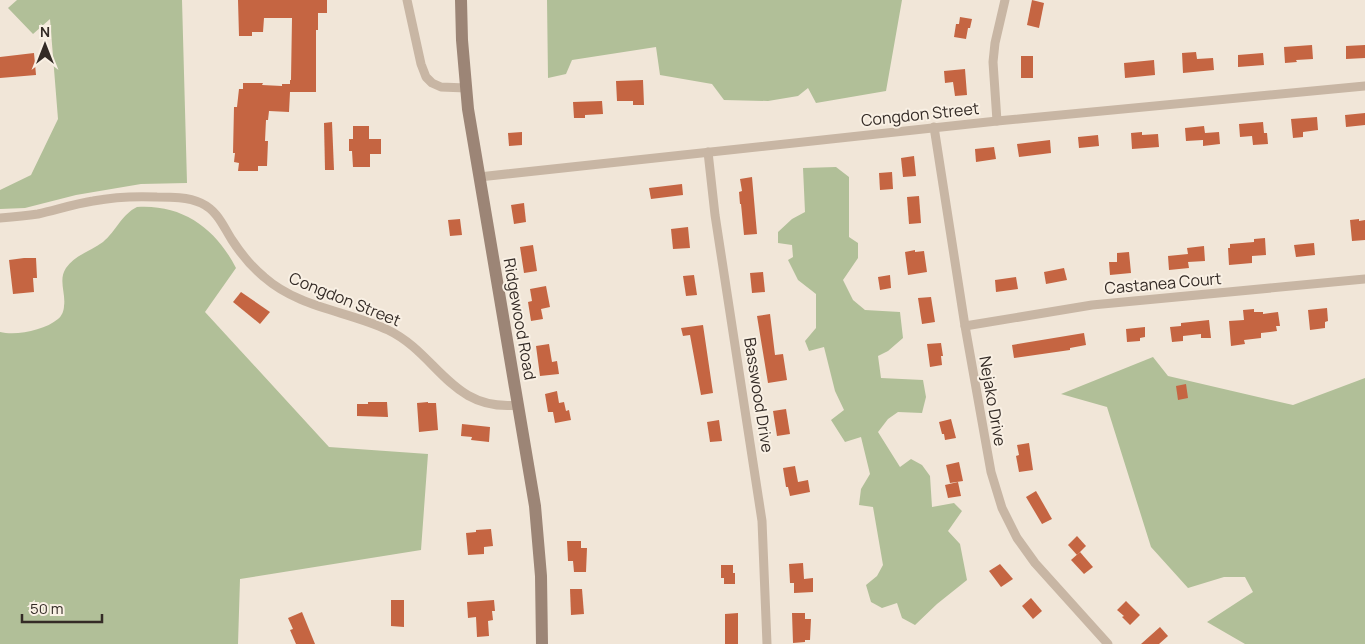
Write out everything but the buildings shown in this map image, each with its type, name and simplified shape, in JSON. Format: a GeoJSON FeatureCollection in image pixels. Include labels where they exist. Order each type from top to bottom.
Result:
{"type":"FeatureCollection","features":[{"type":"Feature","properties":{"kind":"main road","name":"Ridgewood Road"},"geometry":{"type":"LineString","coordinates":[[461,0],[462,40],[468,109],[535,506],[541,576],[542,644]]}},
{"type":"Feature","properties":{"kind":"street"},"geometry":{"type":"LineString","coordinates":[[407,0],[421,64],[426,77],[432,83],[441,87],[466,88]]}},
{"type":"Feature","properties":{"kind":"street"},"geometry":{"type":"LineString","coordinates":[[997,121],[993,62],[1004,0]]}},
{"type":"Feature","properties":{"kind":"street","name":"Congdon Street"},"geometry":{"type":"LineString","coordinates":[[479,177],[934,127],[1365,86]]}},
{"type":"Feature","properties":{"kind":"street","name":"Nejako Drive"},"geometry":{"type":"LineString","coordinates":[[934,127],[990,472],[1002,508],[1017,538],[1035,563],[1108,644]]}},
{"type":"Feature","properties":{"kind":"street","name":"Basswood Drive"},"geometry":{"type":"LineString","coordinates":[[708,152],[762,521],[767,644]]}},
{"type":"Feature","properties":{"kind":"street","name":"Congdon Street"},"geometry":{"type":"LineString","coordinates":[[0,218],[40,213],[118,198],[162,197],[201,203],[217,215],[224,224],[231,239],[252,266],[279,289],[297,298],[372,324],[402,338],[451,385],[470,396],[492,405],[518,405]]}},
{"type":"Feature","properties":{"kind":"street","name":"Castanea Court"},"geometry":{"type":"LineString","coordinates":[[965,326],[1092,305],[1365,279]]}},
{"type":"Feature","properties":{"kind":"green space"},"geometry":{"type":"Polygon","coordinates":[[[17,0],[182,0],[187,183],[141,184],[76,195],[25,208],[0,209],[0,190],[31,175],[58,119],[50,19],[33,34],[8,8],[17,0]]]}},
{"type":"Feature","properties":{"kind":"green space"},"geometry":{"type":"Polygon","coordinates":[[[547,0],[902,0],[886,91],[816,103],[808,88],[798,96],[768,101],[724,100],[712,84],[660,75],[656,47],[572,60],[566,74],[548,78],[547,0]]]}},
{"type":"Feature","properties":{"kind":"green space"},"geometry":{"type":"Polygon","coordinates":[[[836,167],[849,177],[849,237],[858,243],[858,258],[843,280],[853,300],[865,310],[900,312],[903,338],[888,351],[878,356],[881,378],[923,380],[926,397],[922,413],[898,412],[888,419],[878,432],[900,467],[911,459],[922,465],[930,476],[932,507],[954,503],[962,511],[948,531],[960,544],[967,580],[915,625],[902,618],[897,603],[882,608],[871,602],[866,585],[877,576],[883,565],[873,507],[859,505],[861,489],[870,474],[861,437],[845,442],[831,420],[844,410],[835,391],[824,347],[809,351],[805,341],[816,328],[816,294],[798,280],[788,260],[793,257],[792,245],[778,243],[778,232],[792,219],[805,212],[803,168],[836,167]]]}},
{"type":"Feature","properties":{"kind":"green space"},"geometry":{"type":"Polygon","coordinates":[[[137,207],[154,207],[183,215],[208,231],[219,242],[236,268],[205,312],[329,447],[428,454],[421,550],[240,579],[238,644],[0,644],[0,332],[31,331],[46,326],[59,318],[64,308],[62,282],[66,268],[78,256],[103,242],[123,218],[137,207]]]}},
{"type":"Feature","properties":{"kind":"green space"},"geometry":{"type":"Polygon","coordinates":[[[1153,357],[1168,376],[1293,405],[1365,378],[1365,644],[1245,644],[1207,622],[1253,592],[1245,577],[1224,577],[1188,588],[1151,547],[1107,407],[1061,394],[1153,357]]]}}]}
